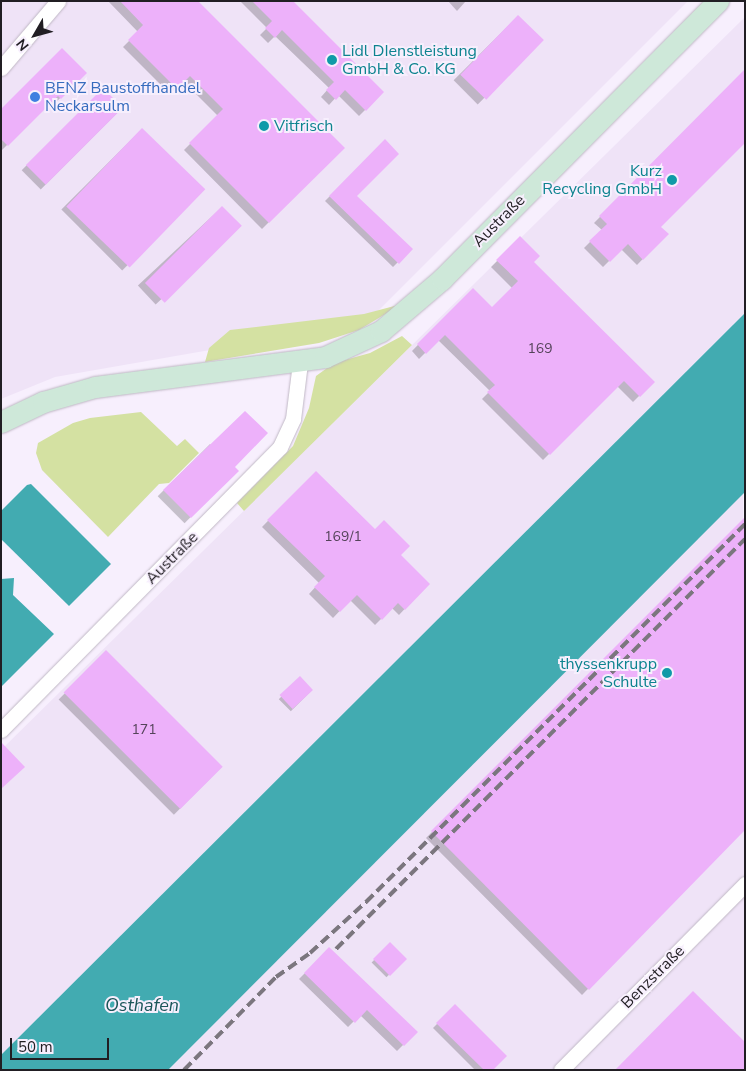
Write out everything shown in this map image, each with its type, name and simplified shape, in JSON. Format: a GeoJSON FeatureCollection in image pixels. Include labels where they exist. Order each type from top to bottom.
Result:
{"type":"FeatureCollection","features":[{"type":"Feature","properties":{"kind":"main road","name":"Austraße"},"geometry":{"type":"LineString","coordinates":[[1,422],[43,402],[95,388],[300,363],[325,357],[359,344],[402,317],[718,1]]}},
{"type":"Feature","properties":{"kind":"street"},"geometry":{"type":"LineString","coordinates":[[1,68],[58,1]]}},
{"type":"Feature","properties":{"kind":"street","name":"Austraße"},"geometry":{"type":"LineString","coordinates":[[1,730],[280,447],[293,419],[300,363]]}},
{"type":"Feature","properties":{"kind":"street","name":"Benzstraße"},"geometry":{"type":"LineString","coordinates":[[562,1070],[745,884]]}},
{"type":"Feature","properties":{"kind":"shaded area"},"geometry":{"type":"Polygon","coordinates":[[[1,1],[688,1],[379,310],[347,326],[55,377],[1,399],[1,1]]]}},
{"type":"Feature","properties":{"kind":"shaded area"},"geometry":{"type":"Polygon","coordinates":[[[745,17],[745,313],[1,1055],[1,750],[745,17]]]}},
{"type":"Feature","properties":{"kind":"shaded area"},"geometry":{"type":"Polygon","coordinates":[[[743,492],[745,1070],[168,1070],[743,492]]]}},
{"type":"Feature","properties":{"kind":"green space"},"geometry":{"type":"Polygon","coordinates":[[[402,304],[359,330],[319,343],[205,362],[209,348],[230,330],[364,314],[402,304]]]}},
{"type":"Feature","properties":{"kind":"green space"},"geometry":{"type":"Polygon","coordinates":[[[402,336],[412,345],[244,511],[237,503],[293,446],[309,408],[316,376],[334,363],[370,353],[402,336]]]}},
{"type":"Feature","properties":{"kind":"green space"},"geometry":{"type":"Polygon","coordinates":[[[141,412],[177,446],[185,439],[199,453],[169,483],[159,484],[108,537],[42,470],[36,453],[38,443],[73,423],[90,418],[141,412]]]}},
{"type":"Feature","properties":{"kind":"water","name":"Osthafen"},"geometry":{"type":"Polygon","coordinates":[[[745,313],[745,492],[168,1070],[1,1070],[1,1055],[745,313]]]}},
{"type":"Feature","properties":{"kind":"water"},"geometry":{"type":"Polygon","coordinates":[[[31,484],[111,564],[69,606],[1,539],[1,511],[27,485],[31,484]]]}},
{"type":"Feature","properties":{"kind":"water"},"geometry":{"type":"Polygon","coordinates":[[[14,578],[13,595],[54,634],[1,687],[1,579],[14,578]]]}},
{"type":"Feature","properties":{"kind":"building","name":"Vitfrisch"},"geometry":{"type":"Polygon","coordinates":[[[120,1],[198,1],[345,148],[269,223],[189,143],[223,109],[190,76],[177,89],[128,40],[143,25],[120,1]]]}},
{"type":"Feature","properties":{"kind":"building","name":"Lidl DIenstleistung GmbH & Co. KG"},"geometry":{"type":"Polygon","coordinates":[[[252,1],[293,1],[384,92],[366,111],[345,90],[336,100],[326,90],[334,82],[282,30],[275,38],[265,28],[272,21],[252,1]]]}},
{"type":"Feature","properties":{"kind":"building"},"geometry":{"type":"Polygon","coordinates":[[[518,15],[544,40],[486,100],[460,75],[518,15]]]}},
{"type":"Feature","properties":{"kind":"building","name":"BENZ Baustoffhandel Neckarsulm"},"geometry":{"type":"Polygon","coordinates":[[[62,48],[87,73],[61,99],[58,96],[8,146],[1,139],[1,109],[62,48]]]}},
{"type":"Feature","properties":{"kind":"building","name":"Kurz Recycling GmbH"},"geometry":{"type":"Polygon","coordinates":[[[745,69],[745,143],[661,227],[669,234],[643,260],[628,244],[610,262],[589,241],[607,224],[599,216],[745,69]]]}},
{"type":"Feature","properties":{"kind":"building"},"geometry":{"type":"Polygon","coordinates":[[[103,88],[123,108],[46,185],[26,165],[103,88]]]}},
{"type":"Feature","properties":{"kind":"building"},"geometry":{"type":"Polygon","coordinates":[[[142,128],[205,189],[130,268],[66,206],[142,128]]]}},
{"type":"Feature","properties":{"kind":"building"},"geometry":{"type":"Polygon","coordinates":[[[385,139],[399,154],[357,196],[413,249],[399,264],[329,196],[385,139]]]}},
{"type":"Feature","properties":{"kind":"building"},"geometry":{"type":"Polygon","coordinates":[[[222,206],[242,226],[165,303],[145,283],[222,206]]]}},
{"type":"Feature","properties":{"kind":"building"},"geometry":{"type":"Polygon","coordinates":[[[520,236],[540,256],[534,262],[655,382],[640,397],[624,381],[550,455],[487,392],[495,385],[445,335],[426,354],[417,344],[473,288],[492,307],[518,281],[496,260],[520,236]]]}},
{"type":"Feature","properties":{"kind":"building"},"geometry":{"type":"Polygon","coordinates":[[[245,411],[268,433],[235,467],[239,471],[191,518],[163,490],[245,411]]]}},
{"type":"Feature","properties":{"kind":"building"},"geometry":{"type":"Polygon","coordinates":[[[316,471],[375,529],[384,520],[410,546],[401,555],[430,584],[405,610],[398,603],[382,620],[357,595],[340,612],[314,587],[325,576],[267,520],[316,471]]]}},
{"type":"Feature","properties":{"kind":"building","name":"thyssenkrupp Schulte"},"geometry":{"type":"Polygon","coordinates":[[[745,517],[745,830],[589,990],[431,831],[745,517]]]}},
{"type":"Feature","properties":{"kind":"building"},"geometry":{"type":"Polygon","coordinates":[[[106,650],[223,767],[180,809],[64,692],[106,650]]]}},
{"type":"Feature","properties":{"kind":"building"},"geometry":{"type":"Polygon","coordinates":[[[300,676],[313,690],[292,709],[280,695],[300,676]]]}},
{"type":"Feature","properties":{"kind":"building"},"geometry":{"type":"Polygon","coordinates":[[[1,742],[25,767],[1,789],[1,742]]]}},
{"type":"Feature","properties":{"kind":"building"},"geometry":{"type":"Polygon","coordinates":[[[390,942],[407,959],[390,976],[373,959],[390,942]]]}},
{"type":"Feature","properties":{"kind":"building"},"geometry":{"type":"Polygon","coordinates":[[[329,947],[418,1032],[404,1046],[367,1010],[355,1023],[304,973],[329,947]]]}},
{"type":"Feature","properties":{"kind":"building"},"geometry":{"type":"Polygon","coordinates":[[[693,991],[745,1042],[745,1070],[615,1070],[693,991]]]}},
{"type":"Feature","properties":{"kind":"building"},"geometry":{"type":"Polygon","coordinates":[[[455,1004],[507,1056],[493,1070],[484,1070],[436,1023],[455,1004]]]}},
{"type":"Feature","properties":{"kind":"railway"},"geometry":{"type":"LineString","coordinates":[[184,1070],[276,977],[310,953],[366,902],[745,524]]}},
{"type":"Feature","properties":{"kind":"railway"},"geometry":{"type":"LineString","coordinates":[[336,949],[745,539]]}},
{"type":"Feature","properties":{"kind":"place","name":"Lidl DIenstleistung GmbH & Co. KG"},"geometry":{"type":"Point","coordinates":[332,60]}},
{"type":"Feature","properties":{"kind":"place","name":"BENZ Baustoffhandel Neckarsulm"},"geometry":{"type":"Point","coordinates":[35,97]}},
{"type":"Feature","properties":{"kind":"place","name":"Vitfrisch"},"geometry":{"type":"Point","coordinates":[264,126]}},
{"type":"Feature","properties":{"kind":"place","name":"Kurz Recycling GmbH"},"geometry":{"type":"Point","coordinates":[672,180]}},
{"type":"Feature","properties":{"kind":"place","name":"thyssenkrupp Schulte"},"geometry":{"type":"Point","coordinates":[667,673]}}]}
